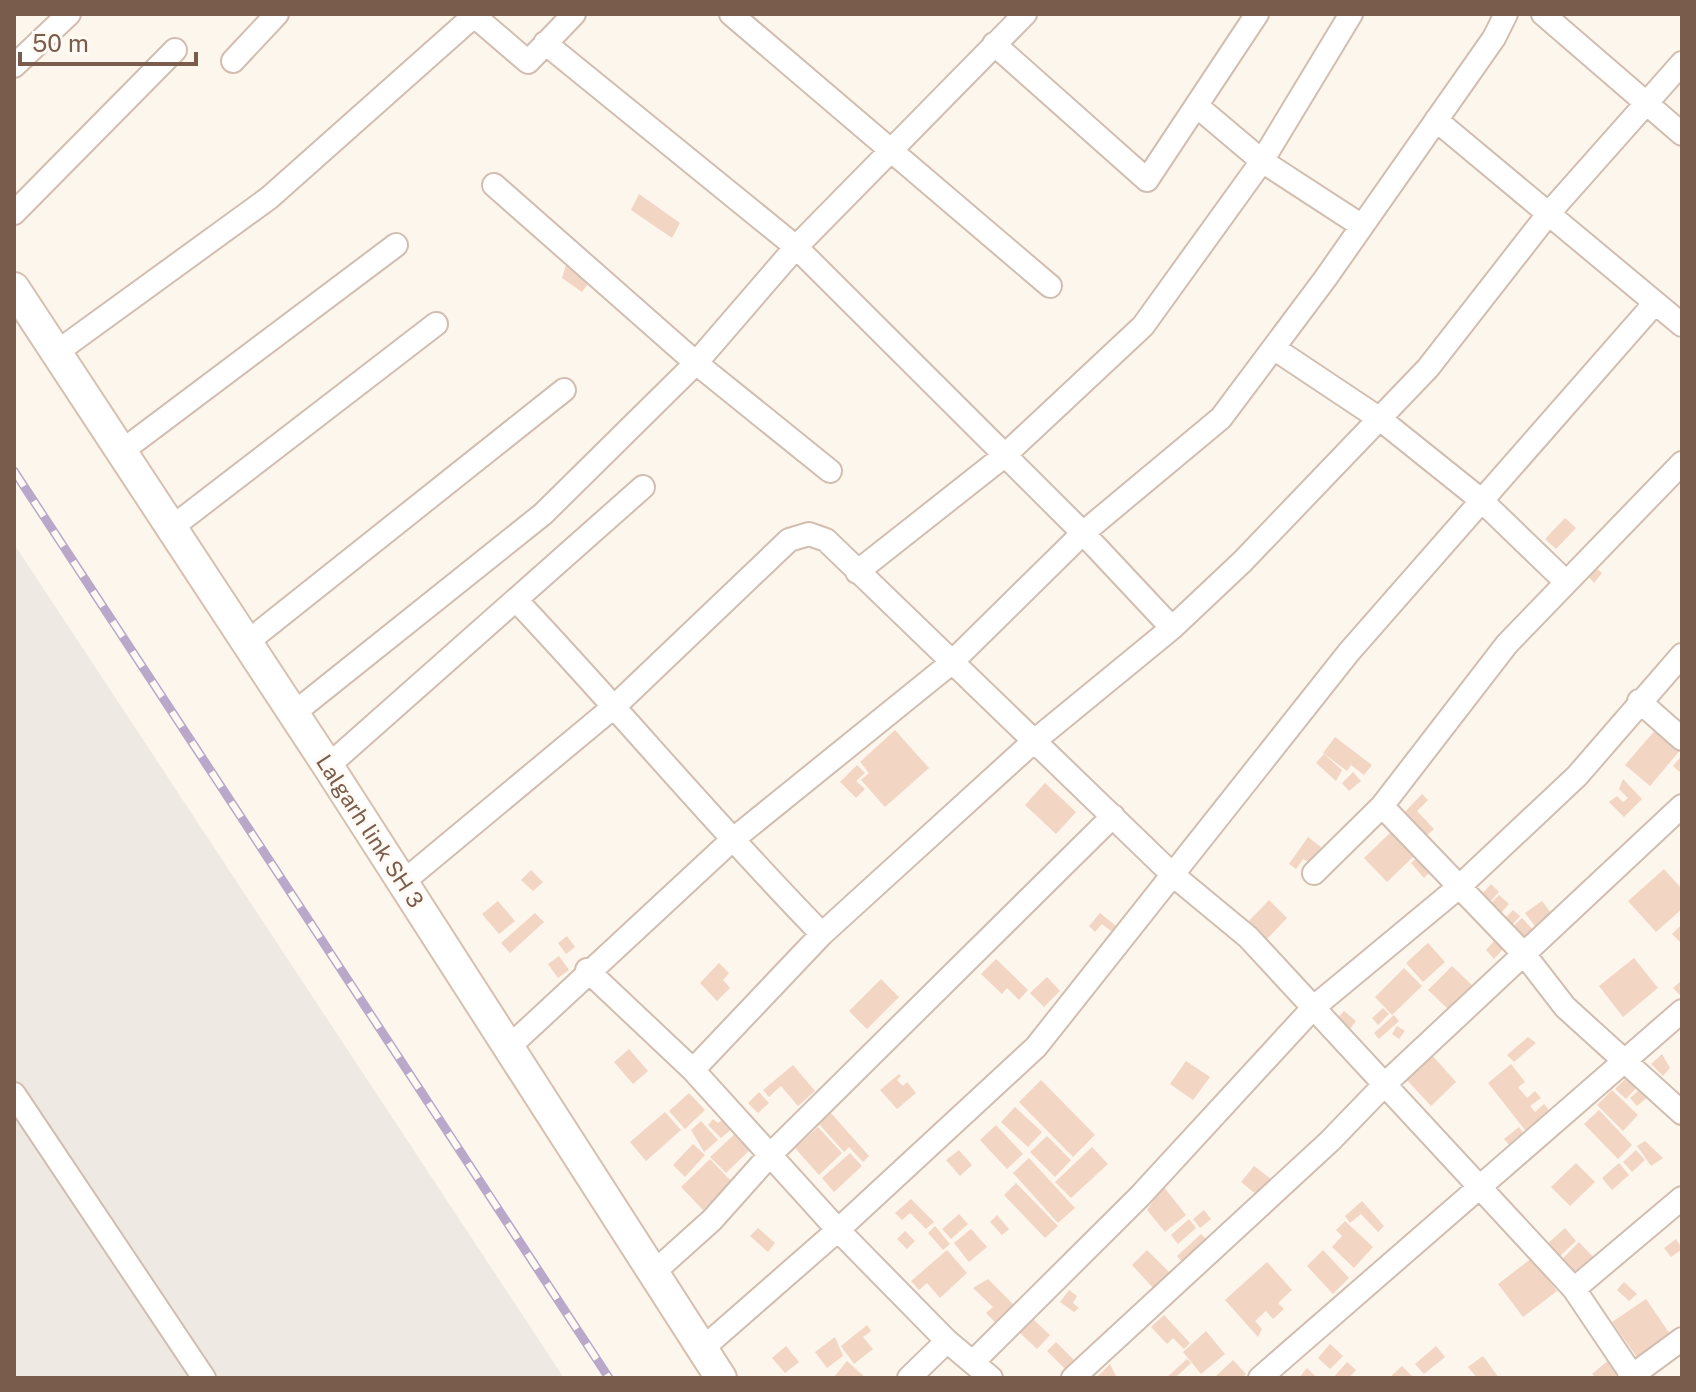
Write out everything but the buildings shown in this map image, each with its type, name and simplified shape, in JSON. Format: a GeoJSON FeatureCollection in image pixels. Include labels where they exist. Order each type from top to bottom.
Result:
{"type":"FeatureCollection","features":[{"type":"Feature","properties":{"kind":"street"},"geometry":{"type":"LineString","coordinates":[[14,66],[69,14]]}},
{"type":"Feature","properties":{"kind":"street"},"geometry":{"type":"LineString","coordinates":[[233,61],[277,14]]}},
{"type":"Feature","properties":{"kind":"street"},"geometry":{"type":"LineString","coordinates":[[57,352],[269,198],[474,15],[528,62],[574,14]]}},
{"type":"Feature","properties":{"kind":"street"},"geometry":{"type":"LineString","coordinates":[[294,713],[543,514],[696,363],[796,247],[1025,14]]}},
{"type":"Feature","properties":{"kind":"street"},"geometry":{"type":"LineString","coordinates":[[994,44],[1147,180],[1257,14]]}},
{"type":"Feature","properties":{"kind":"street"},"geometry":{"type":"LineString","coordinates":[[857,572],[1004,456],[1143,326],[1262,161],[1351,14]]}},
{"type":"Feature","properties":{"kind":"street"},"geometry":{"type":"LineString","coordinates":[[510,1046],[587,970],[731,841],[950,664],[1083,533],[1221,418],[1275,349],[1362,226],[1494,38],[1506,14]]}},
{"type":"Feature","properties":{"kind":"street"},"geometry":{"type":"LineString","coordinates":[[1543,14],[1682,134]]}},
{"type":"Feature","properties":{"kind":"street"},"geometry":{"type":"LineString","coordinates":[[732,15],[1050,286]]}},
{"type":"Feature","properties":{"kind":"street"},"geometry":{"type":"LineString","coordinates":[[545,43],[796,247],[1083,533],[1172,628]]}},
{"type":"Feature","properties":{"kind":"street"},"geometry":{"type":"LineString","coordinates":[[14,213],[175,50]]}},
{"type":"Feature","properties":{"kind":"street"},"geometry":{"type":"LineString","coordinates":[[693,1070],[822,934],[1033,742],[1172,628],[1242,562],[1428,368],[1549,213],[1682,63]]}},
{"type":"Feature","properties":{"kind":"street"},"geometry":{"type":"LineString","coordinates":[[1198,107],[1262,161],[1362,226]]}},
{"type":"Feature","properties":{"kind":"street"},"geometry":{"type":"LineString","coordinates":[[1436,120],[1682,325]]}},
{"type":"Feature","properties":{"kind":"street"},"geometry":{"type":"LineString","coordinates":[[494,185],[696,363],[830,471]]}},
{"type":"Feature","properties":{"kind":"street"},"geometry":{"type":"LineString","coordinates":[[122,451],[396,245]]}},
{"type":"Feature","properties":{"kind":"street","name":"Lalgarh link SH 3"},"geometry":{"type":"LineString","coordinates":[[14,288],[510,1046],[721,1378]]}},
{"type":"Feature","properties":{"kind":"street"},"geometry":{"type":"LineString","coordinates":[[702,1349],[838,1230],[1036,1047],[1349,652],[1655,303]]}},
{"type":"Feature","properties":{"kind":"street"},"geometry":{"type":"LineString","coordinates":[[171,528],[436,324]]}},
{"type":"Feature","properties":{"kind":"street"},"geometry":{"type":"LineString","coordinates":[[1275,349],[1380,419],[1481,500],[1565,581]]}},
{"type":"Feature","properties":{"kind":"street"},"geometry":{"type":"LineString","coordinates":[[246,643],[564,390]]}},
{"type":"Feature","properties":{"kind":"street"},"geometry":{"type":"LineString","coordinates":[[1314,873],[1382,806],[1507,644],[1682,463]]}},
{"type":"Feature","properties":{"kind":"street"},"geometry":{"type":"LineString","coordinates":[[328,766],[643,487]]}},
{"type":"Feature","properties":{"kind":"street"},"geometry":{"type":"LineString","coordinates":[[403,882],[616,705],[789,540],[809,534],[826,540],[950,664],[1173,875],[1248,937],[1574,1289],[1632,1377],[1682,1339]]}},
{"type":"Feature","properties":{"kind":"street"},"geometry":{"type":"LineString","coordinates":[[516,600],[616,705],[731,841],[822,934]]}},
{"type":"Feature","properties":{"kind":"street"},"geometry":{"type":"LineString","coordinates":[[973,1362],[1140,1196],[1314,1007],[1460,886],[1577,776],[1682,655]]}},
{"type":"Feature","properties":{"kind":"street"},"geometry":{"type":"LineString","coordinates":[[1639,701],[1682,739]]}},
{"type":"Feature","properties":{"kind":"street"},"geometry":{"type":"LineString","coordinates":[[1382,806],[1524,954],[1565,1007],[1626,1058],[1682,1113]]}},
{"type":"Feature","properties":{"kind":"street"},"geometry":{"type":"LineString","coordinates":[[1073,1378],[1330,1141],[1386,1083],[1682,806]]}},
{"type":"Feature","properties":{"kind":"street"},"geometry":{"type":"LineString","coordinates":[[653,1273],[712,1220],[770,1155],[1113,816]]}},
{"type":"Feature","properties":{"kind":"street"},"geometry":{"type":"LineString","coordinates":[[587,970],[693,1070],[838,1230],[947,1341],[991,1378]]}},
{"type":"Feature","properties":{"kind":"street"},"geometry":{"type":"LineString","coordinates":[[1260,1378],[1682,1011]]}},
{"type":"Feature","properties":{"kind":"street"},"geometry":{"type":"LineString","coordinates":[[14,1094],[204,1378]]}},
{"type":"Feature","properties":{"kind":"street"},"geometry":{"type":"LineString","coordinates":[[1574,1289],[1682,1198]]}},
{"type":"Feature","properties":{"kind":"street"},"geometry":{"type":"LineString","coordinates":[[909,1378],[947,1341]]}},
{"type":"Feature","properties":{"kind":"shaded area"},"geometry":{"type":"Polygon","coordinates":[[[14,544],[564,1378],[14,1378],[14,544]]]}},
{"type":"Feature","properties":{"kind":"railway"},"geometry":{"type":"LineString","coordinates":[[14,471],[609,1378]]}}]}
